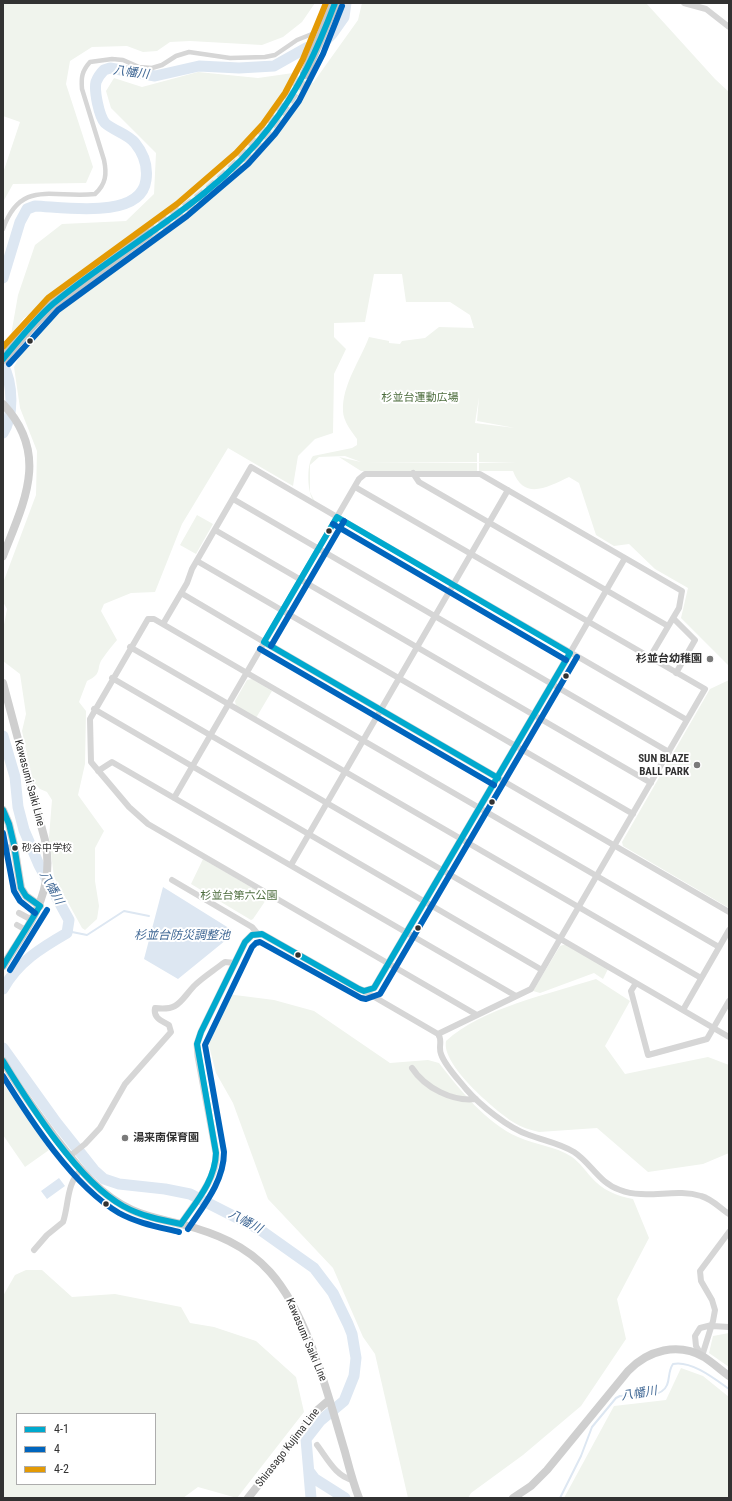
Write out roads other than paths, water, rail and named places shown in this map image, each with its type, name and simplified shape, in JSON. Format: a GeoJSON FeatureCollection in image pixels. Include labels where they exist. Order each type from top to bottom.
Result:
{"type":"FeatureCollection","features":[{"type":"Feature","properties":{"kind":"highway"},"geometry":{"type":"LineString","coordinates":[[305,74],[335,3]]}},
{"type":"Feature","properties":{"kind":"highway"},"geometry":{"type":"LineString","coordinates":[[5,357],[53,304],[148,234]]}},
{"type":"Feature","properties":{"kind":"main road"},"geometry":{"type":"LineString","coordinates":[[3,404],[16,420],[23,433],[28,450],[30,477],[24,503],[3,556]]}},
{"type":"Feature","properties":{"kind":"main road","name":"Kawasumi Saiki Line"},"geometry":{"type":"LineString","coordinates":[[3,683],[45,840],[48,861],[44,893],[40,906],[3,966]]}},
{"type":"Feature","properties":{"kind":"main road"},"geometry":{"type":"LineString","coordinates":[[3,810],[9,824],[22,888],[26,896],[40,906]]}},
{"type":"Feature","properties":{"kind":"main road","name":"Kawasumi Saiki Line"},"geometry":{"type":"LineString","coordinates":[[3,1061],[24,1095],[72,1155],[81,1170],[96,1187],[124,1206],[144,1215],[184,1221],[226,1239],[245,1250],[270,1272],[283,1289],[315,1357],[330,1401],[359,1498]]}},
{"type":"Feature","properties":{"kind":"main road"},"geometry":{"type":"LineString","coordinates":[[512,1498],[540,1479],[628,1371],[638,1361],[657,1352],[671,1349],[684,1350],[702,1356],[729,1376]]}},
{"type":"Feature","properties":{"kind":"main road","name":"Shirasago Kujima Line"},"geometry":{"type":"LineString","coordinates":[[248,1498],[300,1434],[314,1413],[330,1401]]}},
{"type":"Feature","properties":{"kind":"street"},"geometry":{"type":"LineString","coordinates":[[3,229],[7,217],[14,206],[23,198],[35,195],[81,196],[95,194],[105,182],[107,171],[82,84],[84,69],[90,62],[112,59],[122,60],[140,67],[152,68],[162,65],[176,56],[189,52],[230,58],[265,57],[275,55],[297,40],[312,34],[318,27],[329,3]]}},
{"type":"Feature","properties":{"kind":"street"},"geometry":{"type":"LineString","coordinates":[[684,3],[706,9],[729,27]]}},
{"type":"Feature","properties":{"kind":"street"},"geometry":{"type":"LineString","coordinates":[[163,624],[181,593],[196,561],[251,467],[687,720]]}},
{"type":"Feature","properties":{"kind":"street"},"geometry":{"type":"LineString","coordinates":[[174,798],[359,479],[365,474],[478,474],[682,591],[678,608],[650,657]]}},
{"type":"Feature","properties":{"kind":"street"},"geometry":{"type":"LineString","coordinates":[[413,474],[419,482],[668,626]]}},
{"type":"Feature","properties":{"kind":"street"},"geometry":{"type":"LineString","coordinates":[[355,486],[705,689],[531,989],[438,1034]]}},
{"type":"Feature","properties":{"kind":"street"},"geometry":{"type":"LineString","coordinates":[[291,865],[508,490]]}},
{"type":"Feature","properties":{"kind":"street"},"geometry":{"type":"LineString","coordinates":[[233,499],[668,752]]}},
{"type":"Feature","properties":{"kind":"street"},"geometry":{"type":"LineString","coordinates":[[215,530],[651,783]]}},
{"type":"Feature","properties":{"kind":"street"},"geometry":{"type":"LineString","coordinates":[[364,991],[374,988],[389,964],[625,558]]}},
{"type":"Feature","properties":{"kind":"street"},"geometry":{"type":"LineString","coordinates":[[196,561],[633,814]]}},
{"type":"Feature","properties":{"kind":"street"},"geometry":{"type":"LineString","coordinates":[[181,593],[729,912]]}},
{"type":"Feature","properties":{"kind":"street"},"geometry":{"type":"LineString","coordinates":[[673,618],[695,640],[676,673]]}},
{"type":"Feature","properties":{"kind":"street"},"geometry":{"type":"LineString","coordinates":[[477,1015],[148,824],[135,813],[98,771],[90,759],[90,719],[112,678],[148,619],[154,619],[163,624],[719,947]]}},
{"type":"Feature","properties":{"kind":"street"},"geometry":{"type":"LineString","coordinates":[[130,647],[701,978]]}},
{"type":"Feature","properties":{"kind":"street"},"geometry":{"type":"LineString","coordinates":[[112,678],[729,1037]]}},
{"type":"Feature","properties":{"kind":"street"},"geometry":{"type":"LineString","coordinates":[[94,710],[542,970]]}},
{"type":"Feature","properties":{"kind":"street"},"geometry":{"type":"LineString","coordinates":[[98,771],[112,762],[516,996]]}},
{"type":"Feature","properties":{"kind":"street"},"geometry":{"type":"LineString","coordinates":[[3,848],[14,846]]}},
{"type":"Feature","properties":{"kind":"street"},"geometry":{"type":"LineString","coordinates":[[172,880],[252,927],[257,934]]}},
{"type":"Feature","properties":{"kind":"street"},"geometry":{"type":"LineString","coordinates":[[19,913],[32,920]]}},
{"type":"Feature","properties":{"kind":"street"},"geometry":{"type":"LineString","coordinates":[[17,924],[26,930]]}},
{"type":"Feature","properties":{"kind":"street"},"geometry":{"type":"LineString","coordinates":[[683,1010],[729,930]]}},
{"type":"Feature","properties":{"kind":"street"},"geometry":{"type":"LineString","coordinates":[[184,1221],[213,1173],[216,1158],[198,1056],[198,1044],[201,1032],[248,938],[257,934],[267,936],[438,1034],[441,1038],[440,1049],[444,1060],[476,1099],[502,1120],[519,1131],[555,1142],[575,1153],[584,1160],[596,1174],[613,1187],[634,1194],[695,1195],[712,1201],[729,1214]]}},
{"type":"Feature","properties":{"kind":"street"},"geometry":{"type":"LineString","coordinates":[[72,1155],[86,1144],[108,1117],[125,1084],[171,1032],[169,1025],[157,1018],[154,1012],[155,1008],[172,1008],[180,1004],[194,986],[222,964],[225,962],[234,964]]}},
{"type":"Feature","properties":{"kind":"street"},"geometry":{"type":"LineString","coordinates":[[636,983],[631,991],[648,1055],[707,1039],[729,1001]]}},
{"type":"Feature","properties":{"kind":"street"},"geometry":{"type":"LineString","coordinates":[[412,1068],[428,1085],[458,1099],[476,1099]]}},
{"type":"Feature","properties":{"kind":"street"},"geometry":{"type":"LineString","coordinates":[[34,1250],[47,1235],[63,1222],[68,1195],[75,1176],[81,1170]]}},
{"type":"Feature","properties":{"kind":"street"},"geometry":{"type":"LineString","coordinates":[[702,1356],[712,1325],[714,1305],[701,1281],[700,1271],[729,1232]]}},
{"type":"Feature","properties":{"kind":"street"},"geometry":{"type":"LineString","coordinates":[[702,1356],[696,1346],[695,1336],[700,1328],[712,1325],[729,1327]]}},
{"type":"Feature","properties":{"kind":"street"},"geometry":{"type":"LineString","coordinates":[[317,1445],[338,1474],[353,1480]]}},
{"type":"Feature","properties":{"kind":"water","name":"杉並台防災調整池"},"geometry":{"type":"Polygon","coordinates":[[[163,887],[232,930],[226,940],[178,979],[144,959],[163,887]]]}},
{"type":"Feature","properties":{"kind":"water"},"geometry":{"type":"Polygon","coordinates":[[[59,1178],[65,1186],[47,1199],[41,1191],[59,1178]]]}},
{"type":"Feature","properties":{"kind":"waterway","name":"八幡川"},"geometry":{"type":"LineString","coordinates":[[3,278],[20,222],[27,209],[35,206],[82,209],[116,206],[131,201],[141,193],[146,180],[146,165],[141,151],[132,140],[105,123],[99,109],[96,82],[104,70],[110,68],[155,76],[199,66],[239,68],[274,66],[306,48],[324,42],[332,34],[344,17],[346,3]]}},
{"type":"Feature","properties":{"kind":"waterway","name":"八幡川"},"geometry":{"type":"LineString","coordinates":[[3,365],[9,381],[11,399],[9,418],[3,433]]}},
{"type":"Feature","properties":{"kind":"waterway","name":"八幡川"},"geometry":{"type":"LineString","coordinates":[[3,736],[15,777],[18,807],[24,830],[39,865],[69,920],[67,933],[31,956],[9,979],[3,989]]}},
{"type":"Feature","properties":{"kind":"waterway"},"geometry":{"type":"LineString","coordinates":[[67,931],[87,935],[124,911],[149,916]]}},
{"type":"Feature","properties":{"kind":"waterway","name":"八幡川"},"geometry":{"type":"LineString","coordinates":[[3,1048],[56,1122],[94,1170],[104,1179],[119,1184],[165,1189],[190,1194],[259,1229],[314,1268],[333,1293],[352,1334],[356,1358],[354,1376],[344,1401],[320,1421],[306,1439],[311,1498]]}},
{"type":"Feature","properties":{"kind":"waterway","name":"八幡川"},"geometry":{"type":"LineString","coordinates":[[560,1498],[581,1456],[592,1427],[616,1398],[620,1396],[646,1396],[659,1393],[664,1390],[667,1385],[670,1369],[673,1364],[687,1365],[702,1371],[729,1389]]}},
{"type":"Feature","properties":{"kind":"waterway","name":"八幡川"},"geometry":{"type":"LineString","coordinates":[[309,1471],[315,1479],[345,1498]]}},
{"type":"Feature","properties":{"kind":"tunnel"},"geometry":{"type":"LineString","coordinates":[[148,234],[209,190],[230,171],[266,132],[305,74]]}},
{"type":"Feature","properties":{"kind":"place","name":"杉並台幼稚園"},"geometry":{"type":"Point","coordinates":[710,659]}},
{"type":"Feature","properties":{"kind":"place","name":"SUN BLAZE BALL PARK"},"geometry":{"type":"Point","coordinates":[697,765]}},
{"type":"Feature","properties":{"kind":"place","name":"砂谷中学校"},"geometry":{"type":"Point","coordinates":[15,848]}},
{"type":"Feature","properties":{"kind":"place","name":"湯来南保育園"},"geometry":{"type":"Point","coordinates":[125,1138]}},
{"type":"Feature","properties":{"kind":"park label","name":"杉並台運動広場"},"geometry":{"type":"Point","coordinates":[420,398]}},
{"type":"Feature","properties":{"kind":"park label","name":"杉並台第六公園"},"geometry":{"type":"Point","coordinates":[239,896]}}]}
